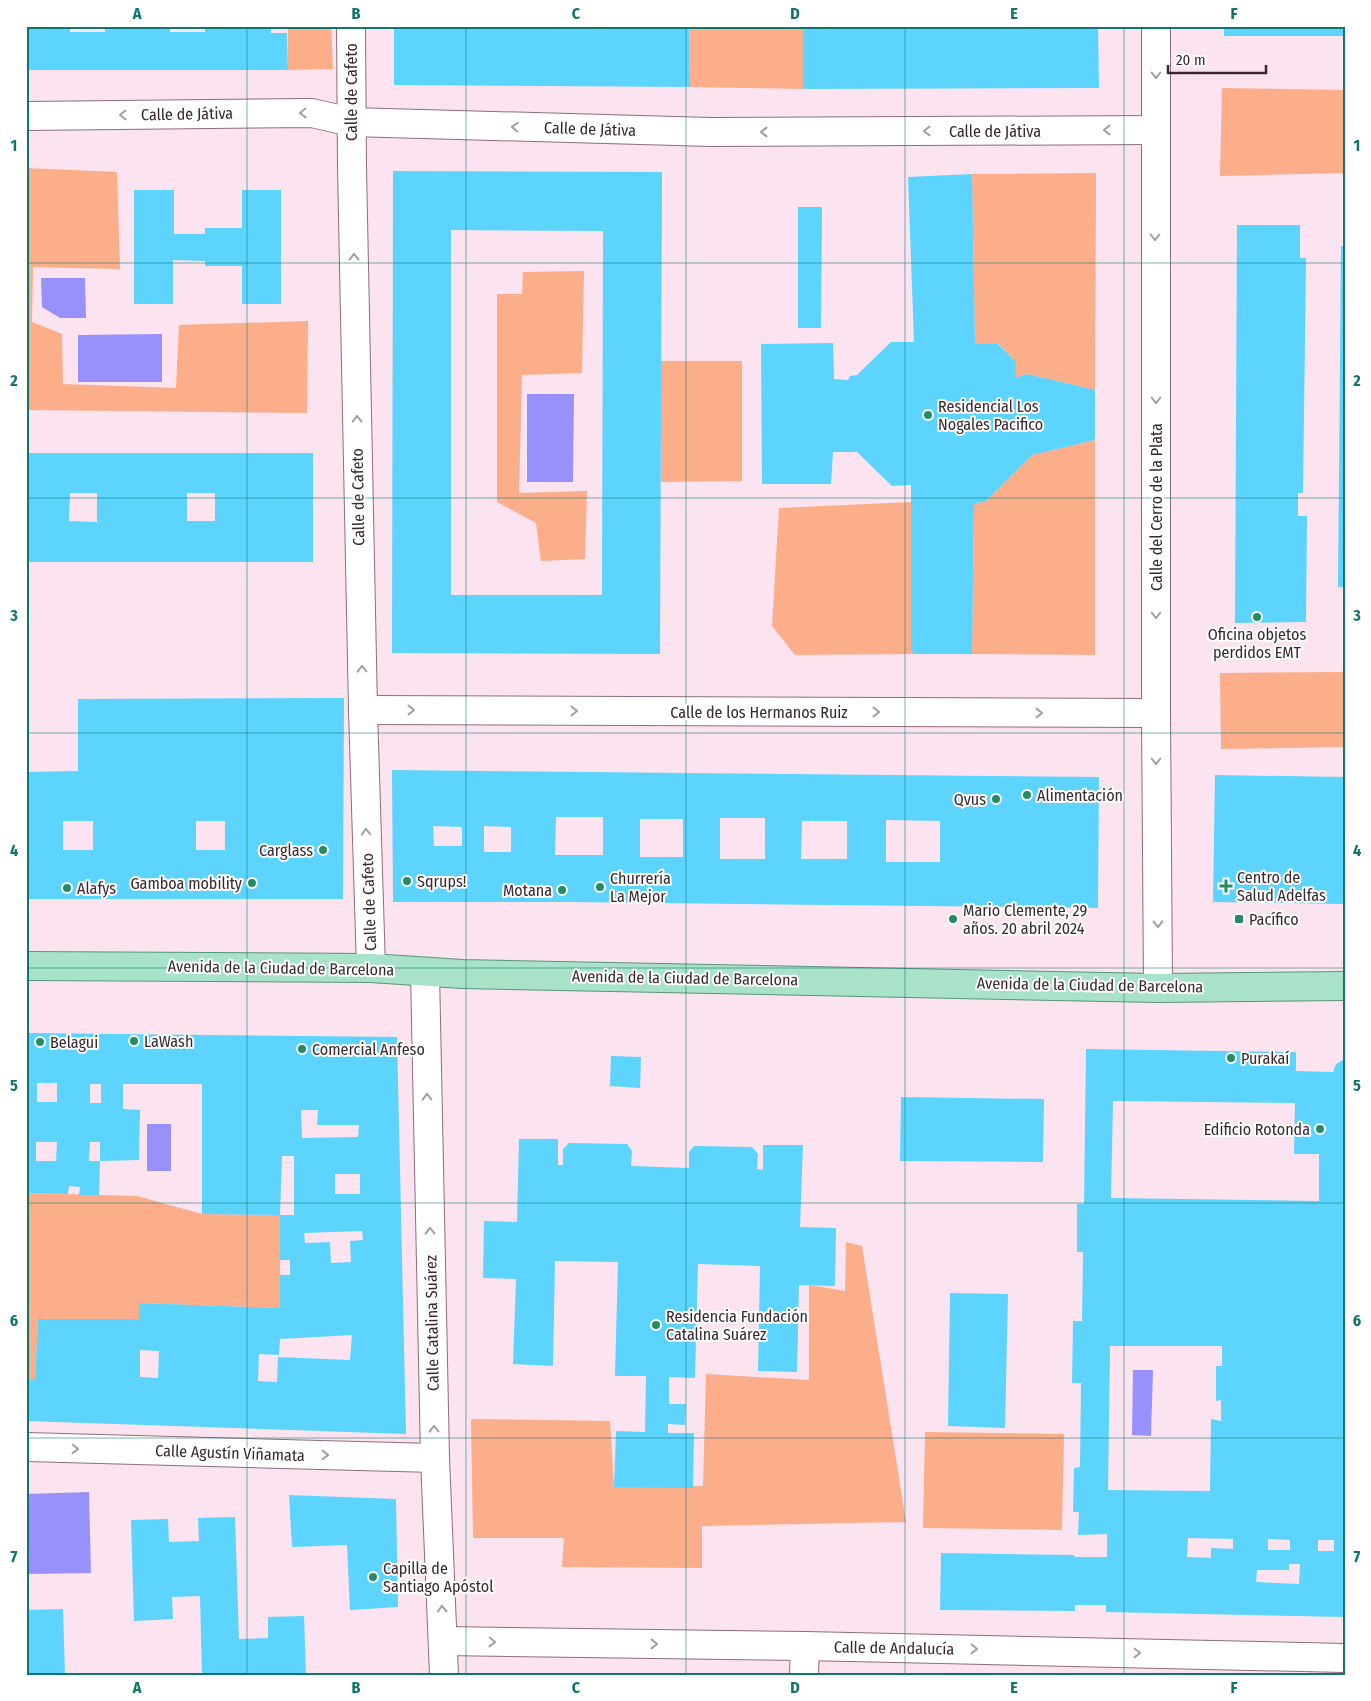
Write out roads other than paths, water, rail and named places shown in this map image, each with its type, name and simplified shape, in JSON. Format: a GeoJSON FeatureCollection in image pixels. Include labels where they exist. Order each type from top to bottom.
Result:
{"type":"FeatureCollection","features":[{"type":"Feature","properties":{"kind":"main road","name":"Avenida de la Ciudad de Barcelona"},"geometry":{"type":"LineString","coordinates":[[26,966],[371,968],[425,972],[1158,988],[1345,986]]}},
{"type":"Feature","properties":{"kind":"street","name":"Calle de Cafeto"},"geometry":{"type":"LineString","coordinates":[[351,26],[351,122],[363,710],[371,968]]}},
{"type":"Feature","properties":{"kind":"street","name":"Calle del Cerro de la Plata"},"geometry":{"type":"LineString","coordinates":[[1156,26],[1158,988]]}},
{"type":"Feature","properties":{"kind":"street","name":"Calle de Játiva"},"geometry":{"type":"LineString","coordinates":[[26,116],[312,113],[351,122],[711,132],[1156,130]]}},
{"type":"Feature","properties":{"kind":"street","name":"Calle de los Hermanos Ruiz"},"geometry":{"type":"LineString","coordinates":[[363,710],[1156,713]]}},
{"type":"Feature","properties":{"kind":"street","name":"Calle Catalina Suárez"},"geometry":{"type":"LineString","coordinates":[[425,972],[434,1458],[444,1675]]}},
{"type":"Feature","properties":{"kind":"street","name":"Calle Agustín Viñamata"},"geometry":{"type":"LineString","coordinates":[[26,1447],[434,1458]]}},
{"type":"Feature","properties":{"kind":"street","name":"Calle de Andalucía"},"geometry":{"type":"LineString","coordinates":[[443,1641],[805,1646],[1095,1663],[1345,1658]]}},
{"type":"Feature","properties":{"kind":"street"},"geometry":{"type":"LineString","coordinates":[[804,1675],[805,1646]]}},
{"type":"Feature","properties":{"kind":"place","name":"Residencial Los Nogales Pacifico"},"geometry":{"type":"Point","coordinates":[928,415]}},
{"type":"Feature","properties":{"kind":"place","name":"Oficina objetos perdidos EMT"},"geometry":{"type":"Point","coordinates":[1257,617]}},
{"type":"Feature","properties":{"kind":"place","name":"Alimentación"},"geometry":{"type":"Point","coordinates":[1027,795]}},
{"type":"Feature","properties":{"kind":"place","name":"Qvus"},"geometry":{"type":"Point","coordinates":[996,799]}},
{"type":"Feature","properties":{"kind":"place","name":"Carglass"},"geometry":{"type":"Point","coordinates":[323,850]}},
{"type":"Feature","properties":{"kind":"place","name":"Sqrups!"},"geometry":{"type":"Point","coordinates":[407,881]}},
{"type":"Feature","properties":{"kind":"place","name":"Gamboa mobility"},"geometry":{"type":"Point","coordinates":[252,883]}},
{"type":"Feature","properties":{"kind":"place","name":"Centro de Salud Adelfas"},"geometry":{"type":"Point","coordinates":[1226,886]}},
{"type":"Feature","properties":{"kind":"place","name":"Churrería La Mejor"},"geometry":{"type":"Point","coordinates":[600,887]}},
{"type":"Feature","properties":{"kind":"place","name":"Alafys"},"geometry":{"type":"Point","coordinates":[67,888]}},
{"type":"Feature","properties":{"kind":"place","name":"Motana"},"geometry":{"type":"Point","coordinates":[562,890]}},
{"type":"Feature","properties":{"kind":"place","name":"Mario Clemente, 29 años. 20 abril 2024"},"geometry":{"type":"Point","coordinates":[953,919]}},
{"type":"Feature","properties":{"kind":"place","name":"Pacífico"},"geometry":{"type":"Point","coordinates":[1239,919]}},
{"type":"Feature","properties":{"kind":"place","name":"LaWash"},"geometry":{"type":"Point","coordinates":[134,1041]}},
{"type":"Feature","properties":{"kind":"place","name":"Belagui"},"geometry":{"type":"Point","coordinates":[40,1042]}},
{"type":"Feature","properties":{"kind":"place","name":"Comercial Anfeso"},"geometry":{"type":"Point","coordinates":[302,1049]}},
{"type":"Feature","properties":{"kind":"place","name":"Purakaí"},"geometry":{"type":"Point","coordinates":[1231,1058]}},
{"type":"Feature","properties":{"kind":"place","name":"Edificio Rotonda"},"geometry":{"type":"Point","coordinates":[1320,1129]}},
{"type":"Feature","properties":{"kind":"place","name":"Residencia Fundación Catalina Suárez"},"geometry":{"type":"Point","coordinates":[656,1325]}},
{"type":"Feature","properties":{"kind":"place","name":"Capilla de Santiago Apóstol"},"geometry":{"type":"Point","coordinates":[373,1577]}}]}
